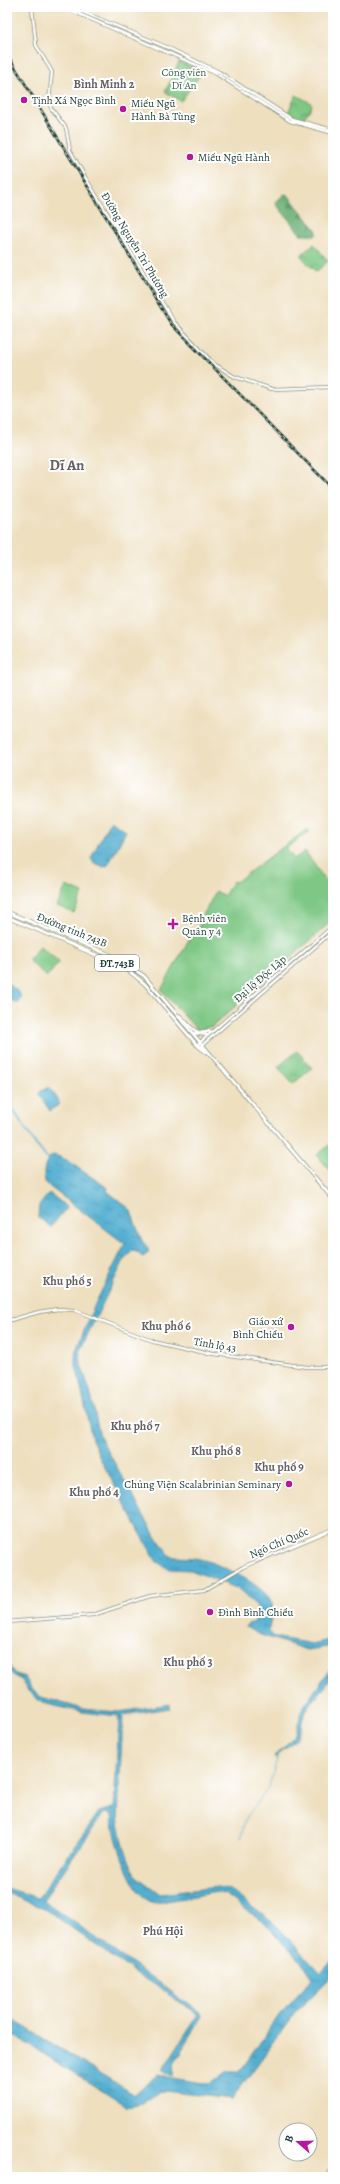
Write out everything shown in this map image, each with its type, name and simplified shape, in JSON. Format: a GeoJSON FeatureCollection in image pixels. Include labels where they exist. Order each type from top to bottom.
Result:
{"type":"FeatureCollection","features":[{"type":"Feature","properties":{"kind":"highway"},"geometry":{"type":"LineString","coordinates":[[327,2177],[333,2167]]}},
{"type":"Feature","properties":{"kind":"main road","name":"Đường Nguyễn Tri Phương"},"geometry":{"type":"LineString","coordinates":[[32,7],[36,45],[52,72],[49,101],[51,108],[66,128],[70,150],[85,177],[174,322],[214,364],[235,376],[272,389],[333,387]]}},
{"type":"Feature","properties":{"kind":"main road"},"geometry":{"type":"LineString","coordinates":[[62,7],[163,48]]}},
{"type":"Feature","properties":{"kind":"main road"},"geometry":{"type":"LineString","coordinates":[[71,7],[210,70],[268,105],[287,119],[333,133]]}},
{"type":"Feature","properties":{"kind":"main road"},"geometry":{"type":"LineString","coordinates":[[304,124],[333,130]]}},
{"type":"Feature","properties":{"kind":"main road","name":"Đường tỉnh 743B"},"geometry":{"type":"LineString","coordinates":[[7,912],[115,957],[138,971],[177,1014],[200,1045]]}},
{"type":"Feature","properties":{"kind":"main road","name":"Đường tỉnh 743B"},"geometry":{"type":"LineString","coordinates":[[7,917],[116,963],[146,984],[209,1054],[333,1199]]}},
{"type":"Feature","properties":{"kind":"main road","name":"Đại lộ Độc Lập"},"geometry":{"type":"LineString","coordinates":[[200,1045],[208,1035],[333,926]]}},
{"type":"Feature","properties":{"kind":"main road","name":"Đại lộ Độc Lập"},"geometry":{"type":"LineString","coordinates":[[200,1045],[210,1039],[333,931]]}},
{"type":"Feature","properties":{"kind":"main road"},"geometry":{"type":"LineString","coordinates":[[76,946],[79,942]]}},
{"type":"Feature","properties":{"kind":"main road"},"geometry":{"type":"LineString","coordinates":[[177,1014],[197,1032],[204,1033],[214,1030]]}},
{"type":"Feature","properties":{"kind":"main road"},"geometry":{"type":"LineString","coordinates":[[191,1032],[199,1035],[208,1035]]}},
{"type":"Feature","properties":{"kind":"main road"},"geometry":{"type":"LineString","coordinates":[[209,1054],[207,1045],[210,1039]]}},
{"type":"Feature","properties":{"kind":"main road","name":"Tỉnh lộ 43"},"geometry":{"type":"LineString","coordinates":[[7,1321],[28,1314],[58,1309],[74,1310],[145,1338],[185,1348],[307,1367],[325,1367],[333,1365]]}},
{"type":"Feature","properties":{"kind":"main road","name":"Ngô Chí Quốc"},"geometry":{"type":"LineString","coordinates":[[7,1622],[92,1615],[150,1596],[204,1590],[232,1572],[333,1529]]}},
{"type":"Feature","properties":{"kind":"green space","name":"Công viên Dĩ An"},"geometry":{"type":"Polygon","coordinates":[[[179,62],[203,71],[181,101],[165,92],[179,62]]]}},
{"type":"Feature","properties":{"kind":"green space"},"geometry":{"type":"Polygon","coordinates":[[[296,95],[311,103],[312,106],[302,121],[287,115],[296,95]]]}},
{"type":"Feature","properties":{"kind":"green space"},"geometry":{"type":"Polygon","coordinates":[[[284,194],[288,195],[317,231],[316,235],[301,235],[276,204],[284,194]]]}},
{"type":"Feature","properties":{"kind":"green space"},"geometry":{"type":"Polygon","coordinates":[[[314,244],[328,261],[316,272],[302,257],[302,254],[314,244]]]}},
{"type":"Feature","properties":{"kind":"green space"},"geometry":{"type":"Polygon","coordinates":[[[307,829],[309,832],[286,848],[294,859],[305,851],[333,892],[333,916],[329,919],[331,922],[213,1026],[199,1030],[195,1028],[161,990],[196,927],[198,928],[201,922],[200,921],[216,891],[224,896],[233,881],[236,882],[307,829]]]}},
{"type":"Feature","properties":{"kind":"green space"},"geometry":{"type":"Polygon","coordinates":[[[66,886],[83,893],[74,913],[57,906],[66,886]]]}},
{"type":"Feature","properties":{"kind":"green space"},"geometry":{"type":"Polygon","coordinates":[[[40,946],[59,962],[47,977],[28,960],[40,946]]]}},
{"type":"Feature","properties":{"kind":"green space"},"geometry":{"type":"Polygon","coordinates":[[[297,1051],[312,1068],[293,1084],[278,1067],[297,1051]]]}},
{"type":"Feature","properties":{"kind":"green space"},"geometry":{"type":"Polygon","coordinates":[[[333,1142],[333,1174],[317,1155],[333,1142]]]}},
{"type":"Feature","properties":{"kind":"water"},"geometry":{"type":"Polygon","coordinates":[[[110,820],[126,831],[108,865],[104,867],[93,862],[91,858],[110,820]]]}},
{"type":"Feature","properties":{"kind":"water"},"geometry":{"type":"Polygon","coordinates":[[[7,983],[19,992],[21,998],[17,1004],[7,997],[7,983]]]}},
{"type":"Feature","properties":{"kind":"water"},"geometry":{"type":"Polygon","coordinates":[[[49,1087],[59,1101],[58,1105],[50,1111],[39,1094],[41,1091],[49,1087]]]}},
{"type":"Feature","properties":{"kind":"water"},"geometry":{"type":"Polygon","coordinates":[[[53,1155],[63,1158],[108,1188],[107,1191],[130,1209],[142,1241],[148,1248],[148,1253],[143,1257],[133,1250],[124,1260],[80,1350],[81,1365],[90,1391],[100,1437],[153,1532],[170,1556],[194,1558],[213,1563],[237,1574],[258,1587],[271,1601],[272,1612],[269,1632],[275,1637],[312,1644],[333,1639],[333,1646],[307,1650],[258,1634],[246,1627],[248,1624],[255,1622],[257,1606],[236,1588],[191,1570],[169,1569],[157,1562],[153,1556],[101,1460],[92,1439],[75,1360],[76,1350],[96,1302],[125,1244],[46,1184],[44,1177],[45,1168],[48,1160],[53,1155]]]}},
{"type":"Feature","properties":{"kind":"water"},"geometry":{"type":"Polygon","coordinates":[[[49,1193],[67,1207],[51,1227],[38,1217],[39,1206],[49,1193]]]}},
{"type":"Feature","properties":{"kind":"water"},"geometry":{"type":"Polygon","coordinates":[[[7,1663],[15,1674],[25,1677],[31,1689],[41,1697],[83,1709],[119,1712],[170,1704],[170,1708],[123,1715],[118,1818],[124,1847],[135,1875],[160,1894],[217,1887],[228,1889],[276,1925],[320,1973],[333,1959],[333,1975],[295,2013],[232,2099],[165,2091],[155,2094],[137,2105],[126,2106],[7,2031],[7,2016],[135,2095],[158,2074],[172,2078],[210,2084],[227,2071],[238,2071],[243,2067],[280,2014],[313,1978],[305,1966],[275,1935],[272,1929],[225,1894],[217,1892],[155,1903],[146,1899],[138,1891],[125,1865],[116,1836],[112,1814],[104,1813],[43,1900],[201,2013],[202,2016],[184,2045],[182,2054],[176,2061],[173,2076],[162,2071],[198,2014],[112,1957],[47,1910],[7,1893],[7,1888],[38,1898],[99,1812],[114,1808],[119,1716],[82,1712],[42,1703],[27,1690],[22,1680],[10,1672],[7,1663]]]}},
{"type":"Feature","properties":{"kind":"water"},"geometry":{"type":"Polygon","coordinates":[[[333,1665],[329,1680],[304,1715],[298,1736],[281,1752],[277,1758],[274,1758],[296,1734],[302,1709],[333,1665]]]}},
{"type":"Feature","properties":{"kind":"waterway"},"geometry":{"type":"LineString","coordinates":[[7,1100],[36,1145],[48,1159]]}},
{"type":"Feature","properties":{"kind":"waterway"},"geometry":{"type":"LineString","coordinates":[[241,1838],[244,1823],[249,1813],[264,1794],[269,1784],[279,1753]]}},
{"type":"Feature","properties":{"kind":"railway"},"geometry":{"type":"LineString","coordinates":[[7,54],[171,324],[333,489]]}},
{"type":"Feature","properties":{"kind":"place","name":"Tịnh Xá Ngọc Bình"},"geometry":{"type":"Point","coordinates":[24,100]}},
{"type":"Feature","properties":{"kind":"place","name":"Miếu Ngũ Hành Bà Tùng"},"geometry":{"type":"Point","coordinates":[123,109]}},
{"type":"Feature","properties":{"kind":"place","name":"Miếu Ngũ Hành"},"geometry":{"type":"Point","coordinates":[190,157]}},
{"type":"Feature","properties":{"kind":"place","name":"Bệnh viên Quân y 4"},"geometry":{"type":"Point","coordinates":[173,924]}},
{"type":"Feature","properties":{"kind":"place","name":"Giáo xứ Bình Chiểu"},"geometry":{"type":"Point","coordinates":[291,1327]}},
{"type":"Feature","properties":{"kind":"place","name":"Chủng Viện Scalabrinian Seminary"},"geometry":{"type":"Point","coordinates":[289,1484]}},
{"type":"Feature","properties":{"kind":"place","name":"Đình Bình Chiểu"},"geometry":{"type":"Point","coordinates":[210,1612]}},
{"type":"Feature","properties":{"kind":"district","name":"Bình Minh 2"},"geometry":{"type":"Point","coordinates":[104,84]}},
{"type":"Feature","properties":{"kind":"district","name":"Dĩ An"},"geometry":{"type":"Point","coordinates":[67,465]}},
{"type":"Feature","properties":{"kind":"district","name":"Khu phố 5"},"geometry":{"type":"Point","coordinates":[67,1281]}},
{"type":"Feature","properties":{"kind":"district","name":"Khu phố 6"},"geometry":{"type":"Point","coordinates":[166,1326]}},
{"type":"Feature","properties":{"kind":"district","name":"Khu phố 7"},"geometry":{"type":"Point","coordinates":[135,1426]}},
{"type":"Feature","properties":{"kind":"district","name":"Khu phố 8"},"geometry":{"type":"Point","coordinates":[216,1451]}},
{"type":"Feature","properties":{"kind":"district","name":"Khu phố 9"},"geometry":{"type":"Point","coordinates":[279,1467]}},
{"type":"Feature","properties":{"kind":"district","name":"Khu phố 4"},"geometry":{"type":"Point","coordinates":[94,1492]}},
{"type":"Feature","properties":{"kind":"district","name":"Khu phố 3"},"geometry":{"type":"Point","coordinates":[188,1662]}},
{"type":"Feature","properties":{"kind":"district","name":"Phú Hội"},"geometry":{"type":"Point","coordinates":[163,1931]}}]}
